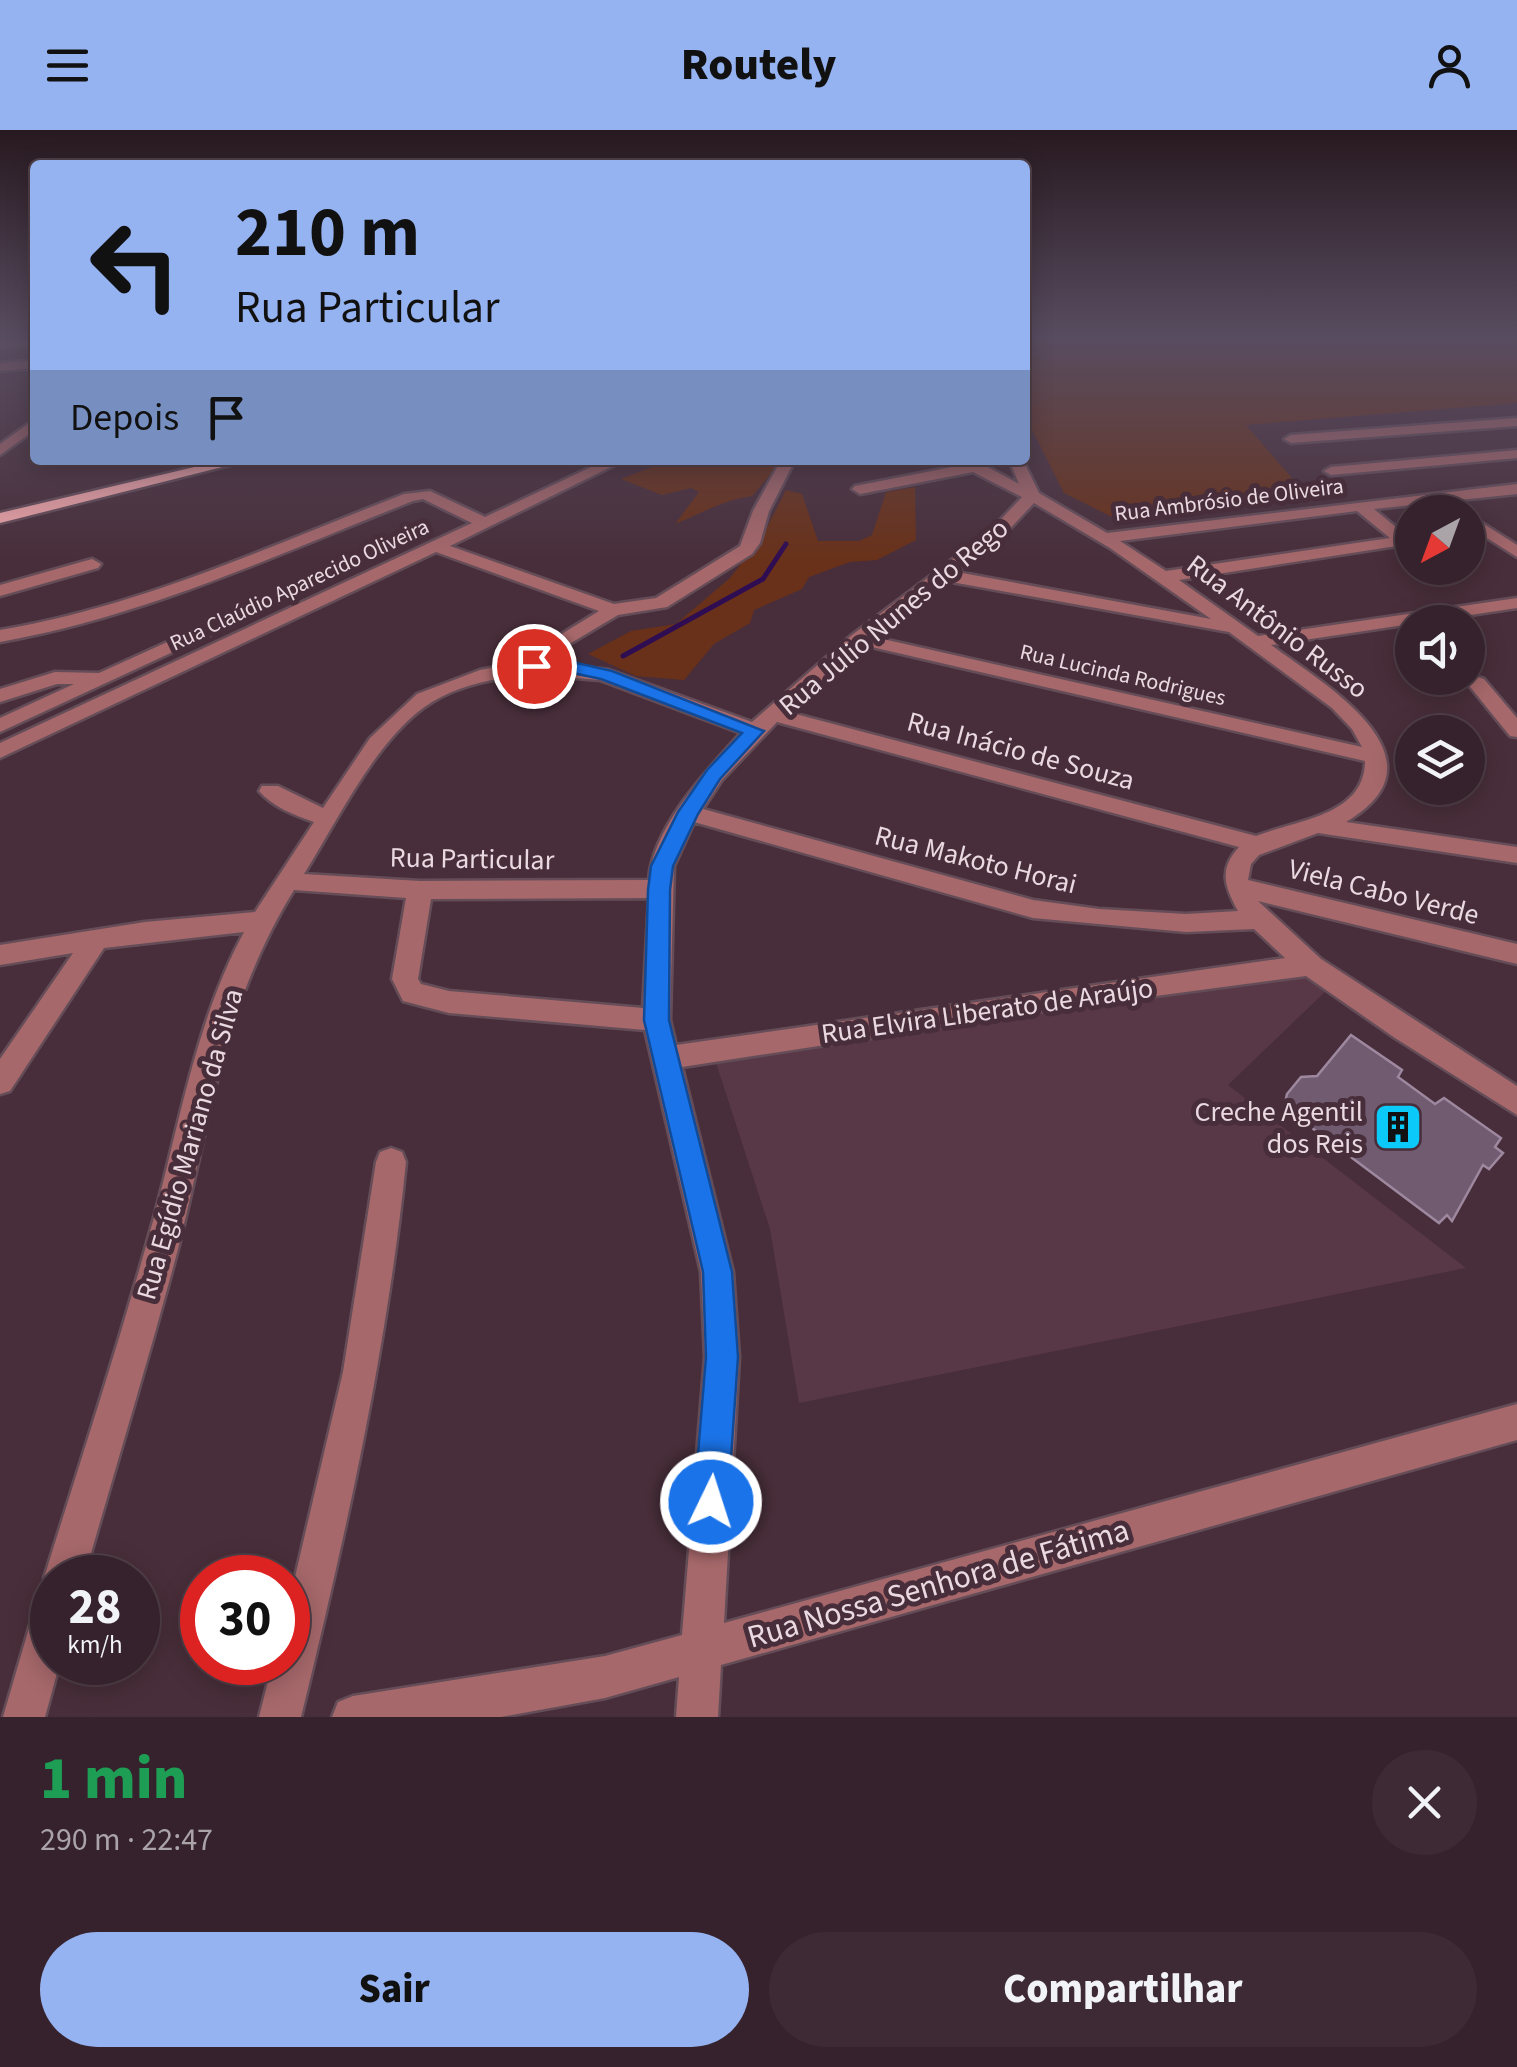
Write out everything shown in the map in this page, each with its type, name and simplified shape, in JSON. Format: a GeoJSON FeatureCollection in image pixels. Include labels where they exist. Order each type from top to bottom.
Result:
{"type":"FeatureCollection","features":[{"type":"Feature","properties":{"kind":"main road"},"geometry":{"type":"LineString","coordinates":[[0,518],[222,465]]}},
{"type":"Feature","properties":{"kind":"street"},"geometry":{"type":"LineString","coordinates":[[1291,439],[1517,422]]}},
{"type":"Feature","properties":{"kind":"street"},"geometry":{"type":"LineString","coordinates":[[0,450],[30,427]]}},
{"type":"Feature","properties":{"kind":"street"},"geometry":{"type":"LineString","coordinates":[[1351,434],[1406,476]]}},
{"type":"Feature","properties":{"kind":"street"},"geometry":{"type":"LineString","coordinates":[[0,450],[30,447]]}},
{"type":"Feature","properties":{"kind":"street"},"geometry":{"type":"LineString","coordinates":[[1330,470],[1517,454]]}},
{"type":"Feature","properties":{"kind":"street","name":"Rua Claúdio Aparecido Oliveira"},"geometry":{"type":"LineString","coordinates":[[0,751],[608,465]]}},
{"type":"Feature","properties":{"kind":"street"},"geometry":{"type":"LineString","coordinates":[[516,668],[613,610],[661,602],[746,550],[761,510],[785,465]]}},
{"type":"Feature","properties":{"kind":"street"},"geometry":{"type":"LineString","coordinates":[[860,489],[966,465]]}},
{"type":"Feature","properties":{"kind":"street","name":"Rua Antônio Russo"},"geometry":{"type":"LineString","coordinates":[[972,465],[1104,538],[1245,635],[1342,706],[1357,722],[1376,757]]}},
{"type":"Feature","properties":{"kind":"street"},"geometry":{"type":"LineString","coordinates":[[1018,465],[1032,496]]}},
{"type":"Feature","properties":{"kind":"street","name":"Rua Ambrósio de Oliveira"},"geometry":{"type":"LineString","coordinates":[[1104,538],[1428,493],[1517,489]]}},
{"type":"Feature","properties":{"kind":"street"},"geometry":{"type":"LineString","coordinates":[[0,726],[102,678],[232,594],[418,494],[485,524]]}},
{"type":"Feature","properties":{"kind":"street","name":"Rua Júlio Nunes do Rego"},"geometry":{"type":"LineString","coordinates":[[697,1717],[722,1357],[718,1272],[656,1020],[662,866],[688,812],[714,774],[764,723],[859,639],[996,534],[1032,496]]}},
{"type":"Feature","properties":{"kind":"street","name":"Rua Ambrósio de Oliveira"},"geometry":{"type":"LineString","coordinates":[[1360,505],[1395,531]]}},
{"type":"Feature","properties":{"kind":"street"},"geometry":{"type":"LineString","coordinates":[[1487,532],[1517,528]]}},
{"type":"Feature","properties":{"kind":"street"},"geometry":{"type":"LineString","coordinates":[[1487,532],[1517,552]]}},
{"type":"Feature","properties":{"kind":"street","name":"Rua Ambrósio de Oliveira"},"geometry":{"type":"LineString","coordinates":[[1162,577],[1395,542]]}},
{"type":"Feature","properties":{"kind":"street"},"geometry":{"type":"LineString","coordinates":[[436,546],[613,610]]}},
{"type":"Feature","properties":{"kind":"street"},"geometry":{"type":"LineString","coordinates":[[0,591],[92,564]]}},
{"type":"Feature","properties":{"kind":"street"},"geometry":{"type":"LineString","coordinates":[[943,575],[1245,635],[1517,603]]}},
{"type":"Feature","properties":{"kind":"street"},"geometry":{"type":"LineString","coordinates":[[0,636],[232,594],[269,622]]}},
{"type":"Feature","properties":{"kind":"street","name":"Rua Lucinda Rodrigues"},"geometry":{"type":"LineString","coordinates":[[859,639],[1376,757]]}},
{"type":"Feature","properties":{"kind":"street"},"geometry":{"type":"LineString","coordinates":[[516,668],[568,666],[764,723]]}},
{"type":"Feature","properties":{"kind":"street","name":"Rua Egídio Mariano da Silva"},"geometry":{"type":"LineString","coordinates":[[71,1555],[172,1209],[223,1005],[262,922],[376,744],[407,710],[442,688],[516,668]]}},
{"type":"Feature","properties":{"kind":"street"},"geometry":{"type":"LineString","coordinates":[[0,696],[55,678],[102,678]]}},
{"type":"Feature","properties":{"kind":"street"},"geometry":{"type":"LineString","coordinates":[[1485,692],[1517,730]]}},
{"type":"Feature","properties":{"kind":"street","name":"Rua Inácio de Souza"},"geometry":{"type":"LineString","coordinates":[[764,723],[1253,843]]}},
{"type":"Feature","properties":{"kind":"street"},"geometry":{"type":"LineString","coordinates":[[1376,757],[1375,782],[1362,803],[1322,826],[1253,843],[1241,856],[1235,876],[1239,896],[1256,920],[1309,966],[1517,1102]]}},
{"type":"Feature","properties":{"kind":"street"},"geometry":{"type":"LineString","coordinates":[[270,792],[298,808],[328,818]]}},
{"type":"Feature","properties":{"kind":"street","name":"Rua Makoto Horai"},"geometry":{"type":"LineString","coordinates":[[688,812],[1034,908],[1134,920],[1256,920]]}},
{"type":"Feature","properties":{"kind":"street"},"geometry":{"type":"LineString","coordinates":[[1322,826],[1517,855]]}},
{"type":"Feature","properties":{"kind":"street","name":"Rua Particular"},"geometry":{"type":"LineString","coordinates":[[285,881],[420,890],[659,890]]}},
{"type":"Feature","properties":{"kind":"street","name":"Viela Cabo Verde"},"geometry":{"type":"LineString","coordinates":[[1237,886],[1517,954]]}},
{"type":"Feature","properties":{"kind":"street"},"geometry":{"type":"LineString","coordinates":[[420,890],[406,979],[412,994],[449,1002],[656,1020]]}},
{"type":"Feature","properties":{"kind":"street"},"geometry":{"type":"LineString","coordinates":[[0,955],[262,922]]}},
{"type":"Feature","properties":{"kind":"street"},"geometry":{"type":"LineString","coordinates":[[0,1082],[96,940]]}},
{"type":"Feature","properties":{"kind":"street","name":"Rua Elvira Liberato de Araújo"},"geometry":{"type":"LineString","coordinates":[[666,1058],[1038,1001],[1309,966]]}},
{"type":"Feature","properties":{"kind":"street"},"geometry":{"type":"LineString","coordinates":[[280,1717],[341,1476],[381,1272],[391,1162]]}},
{"type":"Feature","properties":{"kind":"street","name":"Rua Nossa Senhora de Fátima"},"geometry":{"type":"LineString","coordinates":[[354,1717],[605,1677],[1517,1422]]}},
{"type":"Feature","properties":{"kind":"street"},"geometry":{"type":"LineString","coordinates":[[24,1717],[33,1685]]}},
{"type":"Feature","properties":{"kind":"shaded area"},"geometry":{"type":"Polygon","coordinates":[[[1030,413],[1393,413],[1246,425],[1303,491],[1272,502],[1114,518],[1064,493],[1030,426],[1030,413]]]}},
{"type":"Feature","properties":{"kind":"shaded area"},"geometry":{"type":"Polygon","coordinates":[[[657,465],[779,465],[752,496],[721,504],[675,524],[699,492],[691,488],[662,495],[621,479],[657,465]]]}},
{"type":"Feature","properties":{"kind":"shaded area"},"geometry":{"type":"Polygon","coordinates":[[[915,487],[916,540],[877,560],[850,562],[809,577],[802,589],[754,610],[750,623],[714,644],[684,680],[636,676],[588,654],[631,631],[676,624],[730,578],[762,537],[786,490],[802,494],[818,541],[859,541],[872,535],[886,492],[915,487]]]}},
{"type":"Feature","properties":{"kind":"shaded area"},"geometry":{"type":"Polygon","coordinates":[[[1309,973],[1328,989],[1228,1085],[1466,1268],[799,1403],[770,1229],[716,1063],[1309,973]]]}},
{"type":"Feature","properties":{"kind":"building","name":"Creche Agentil dos Reis"},"geometry":{"type":"Polygon","coordinates":[[[1351,1035],[1402,1070],[1398,1077],[1435,1104],[1444,1098],[1501,1138],[1495,1147],[1503,1153],[1489,1169],[1483,1165],[1452,1221],[1447,1215],[1439,1223],[1284,1107],[1287,1094],[1301,1077],[1317,1076],[1351,1035]]]}},
{"type":"Feature","properties":{"kind":"waterway"},"geometry":{"type":"LineString","coordinates":[[623,656],[763,579],[786,544]]}},
{"type":"Feature","properties":{"kind":"place","name":"Creche Agentil dos Reis"},"geometry":{"type":"Point","coordinates":[1398,1127]}},
{"type":"Feature","properties":{"kind":"route"},"geometry":{"type":"LineString","coordinates":[[534,666],[568,666],[606,675],[754,731],[714,774],[688,812],[662,866],[659,890],[656,1020],[718,1272],[722,1357],[711,1502]]}}]}
